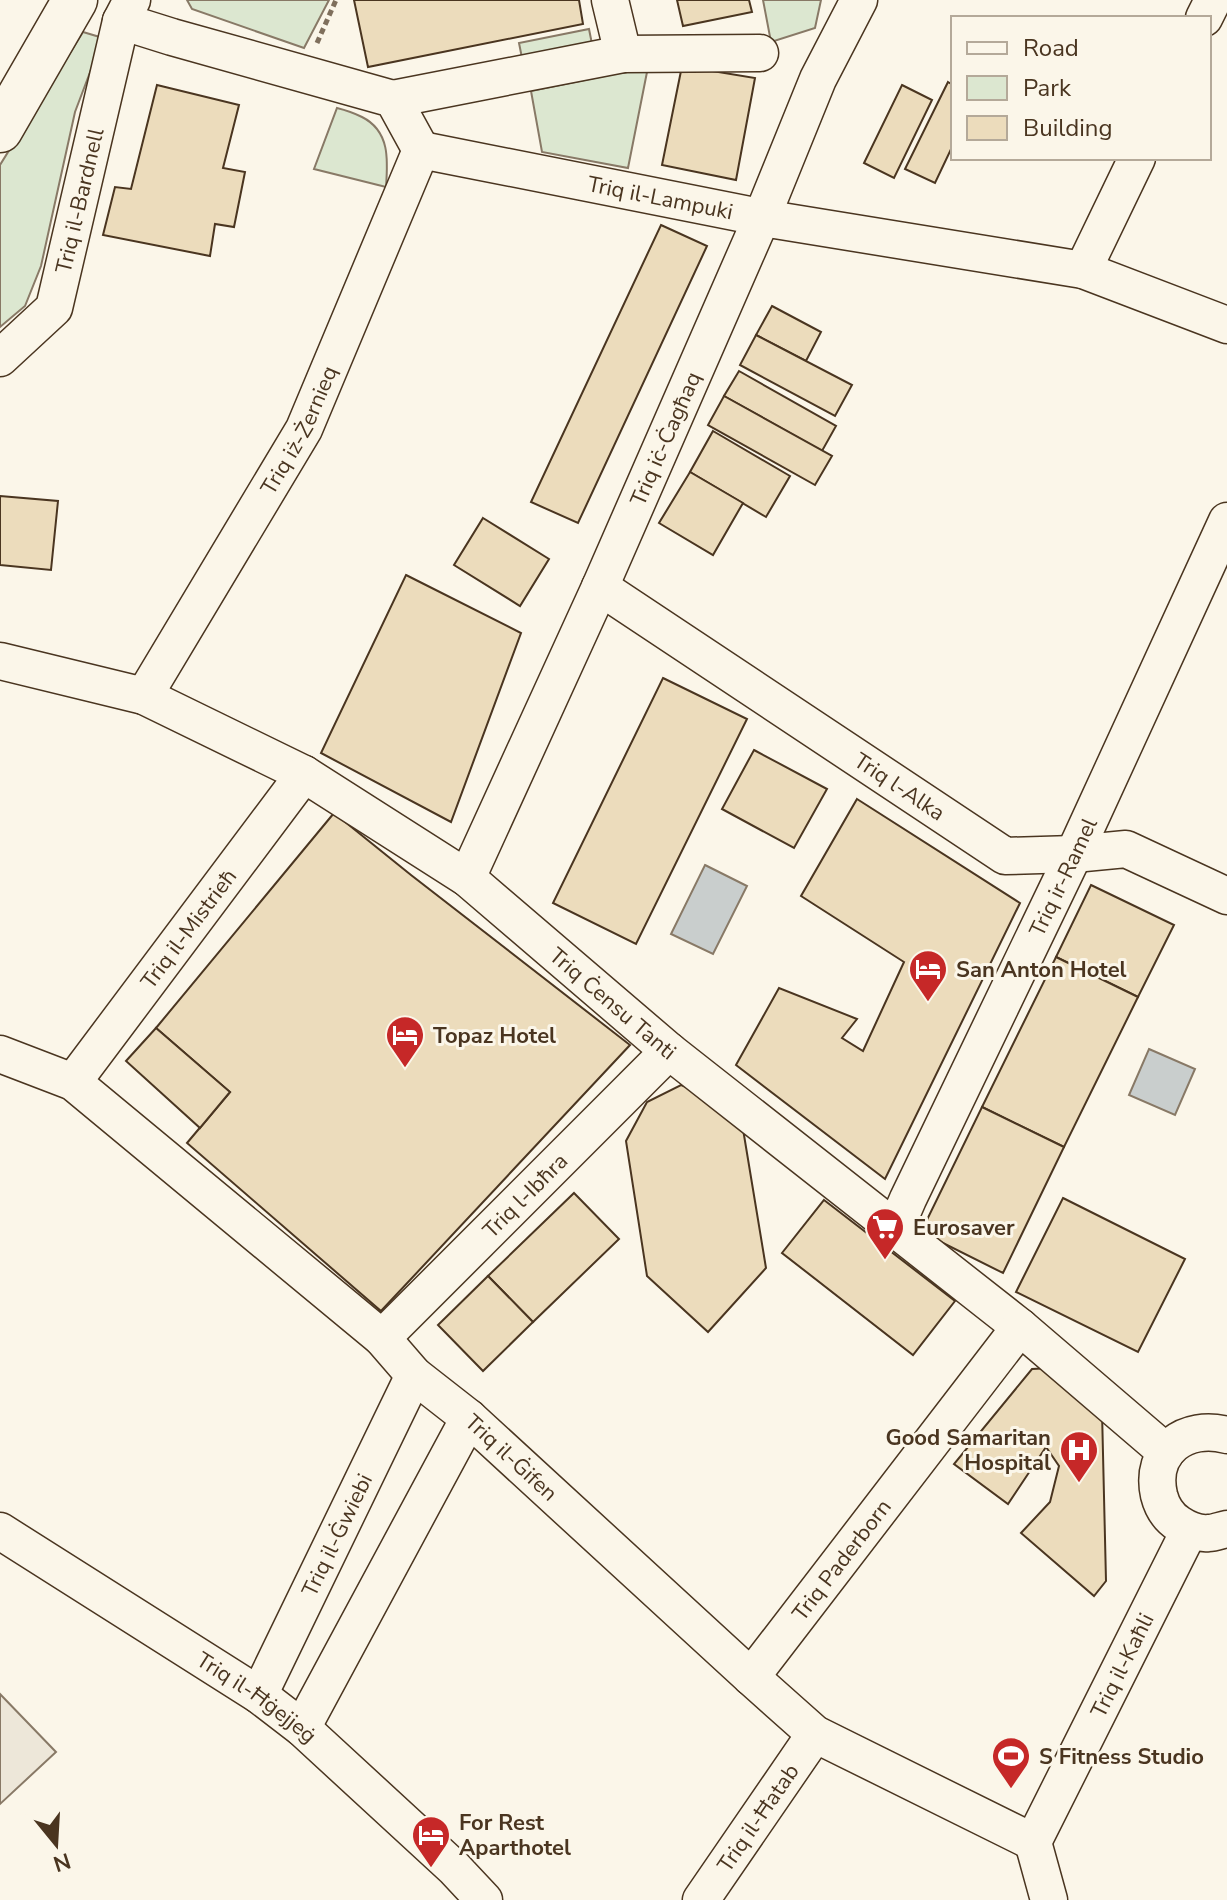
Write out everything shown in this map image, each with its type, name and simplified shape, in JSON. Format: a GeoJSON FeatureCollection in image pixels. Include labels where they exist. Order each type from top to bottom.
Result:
{"type":"FeatureCollection","features":[{"type":"Feature","properties":{"kind":"highway"},"geometry":{"type":"LineString","coordinates":[[0,130],[75,0]]}},
{"type":"Feature","properties":{"kind":"street"},"geometry":{"type":"LineString","coordinates":[[610,0],[623,54]]}},
{"type":"Feature","properties":{"kind":"street","name":"Triq iċ-Ċagħaq"},"geometry":{"type":"LineString","coordinates":[[467,878],[600,587],[762,217],[818,79],[859,0]]}},
{"type":"Feature","properties":{"kind":"street"},"geometry":{"type":"LineString","coordinates":[[127,10],[172,37],[393,99],[623,54],[760,53]]}},
{"type":"Feature","properties":{"kind":"street","name":"Triq il-Bardnell"},"geometry":{"type":"LineString","coordinates":[[0,358],[54,308],[127,10]]}},
{"type":"Feature","properties":{"kind":"street"},"geometry":{"type":"LineString","coordinates":[[393,99],[421,150]]}},
{"type":"Feature","properties":{"kind":"street","name":"Triq il-Lampuki"},"geometry":{"type":"LineString","coordinates":[[421,150],[762,217],[1083,270],[1227,325]]}},
{"type":"Feature","properties":{"kind":"street","name":"Triq iż-Żernieq"},"geometry":{"type":"LineString","coordinates":[[144,696],[304,429],[421,150]]}},
{"type":"Feature","properties":{"kind":"street"},"geometry":{"type":"LineString","coordinates":[[1083,270],[1136,160]]}},
{"type":"Feature","properties":{"kind":"street","name":"Triq ir-Ramel"},"geometry":{"type":"LineString","coordinates":[[895,1229],[1074,854],[1227,521]]}},
{"type":"Feature","properties":{"kind":"street","name":"Triq l-Alka"},"geometry":{"type":"LineString","coordinates":[[600,587],[1005,856],[1126,849],[1227,896]]}},
{"type":"Feature","properties":{"kind":"street","name":"Triq Ċensu Tanti"},"geometry":{"type":"LineString","coordinates":[[0,661],[144,696],[304,774],[467,878],[669,1051],[1020,1327],[1166,1452]]}},
{"type":"Feature","properties":{"kind":"street","name":"Triq il-Mistrieħ"},"geometry":{"type":"LineString","coordinates":[[73,1082],[304,774]]}},
{"type":"Feature","properties":{"kind":"street","name":"Triq l-Ibħra"},"geometry":{"type":"LineString","coordinates":[[382,1338],[669,1051]]}},
{"type":"Feature","properties":{"kind":"street","name":"Triq il-Ġifen"},"geometry":{"type":"LineString","coordinates":[[0,1054],[73,1082],[382,1338],[414,1375],[469,1418],[815,1734],[1033,1842]]}},
{"type":"Feature","properties":{"kind":"street","name":"Triq Paderborn"},"geometry":{"type":"LineString","coordinates":[[751,1677],[1020,1327]]}},
{"type":"Feature","properties":{"kind":"street","name":"Triq il-Ġwiebi"},"geometry":{"type":"LineString","coordinates":[[259,1695],[414,1375]]}},
{"type":"Feature","properties":{"kind":"street"},"geometry":{"type":"LineString","coordinates":[[302,1728],[469,1418]]}},
{"type":"Feature","properties":{"kind":"street"},"geometry":{"type":"LineString","coordinates":[[1227,1435],[1213,1431],[1195,1432],[1179,1440],[1166,1452],[1159,1465],[1156,1482],[1161,1505],[1172,1520],[1189,1531],[1207,1534],[1227,1529]]}},
{"type":"Feature","properties":{"kind":"street","name":"Triq il-Ħġejjeġ"},"geometry":{"type":"LineString","coordinates":[[0,1531],[259,1695],[302,1728],[454,1868],[484,1900]]}},
{"type":"Feature","properties":{"kind":"street","name":"Triq il-Kaħli"},"geometry":{"type":"LineString","coordinates":[[1033,1842],[1189,1531]]}},
{"type":"Feature","properties":{"kind":"street","name":"Triq il-Ħatab"},"geometry":{"type":"LineString","coordinates":[[701,1900],[815,1734]]}},
{"type":"Feature","properties":{"kind":"street"},"geometry":{"type":"LineString","coordinates":[[1033,1842],[1049,1900]]}},
{"type":"Feature","properties":{"kind":"green space"},"geometry":{"type":"Polygon","coordinates":[[[187,0],[329,0],[304,48],[192,9],[187,0]]]}},
{"type":"Feature","properties":{"kind":"green space"},"geometry":{"type":"Polygon","coordinates":[[[763,0],[821,0],[815,28],[771,42],[763,0]]]}},
{"type":"Feature","properties":{"kind":"green space"},"geometry":{"type":"Polygon","coordinates":[[[589,29],[593,49],[523,63],[519,43],[589,29]]]}},
{"type":"Feature","properties":{"kind":"green space"},"geometry":{"type":"Polygon","coordinates":[[[83,32],[103,38],[75,112],[41,266],[25,306],[0,327],[0,165],[83,32]]]}},
{"type":"Feature","properties":{"kind":"green space"},"geometry":{"type":"Polygon","coordinates":[[[648,67],[628,168],[542,152],[531,91],[648,67]]]}},
{"type":"Feature","properties":{"kind":"green space"},"geometry":{"type":"Polygon","coordinates":[[[337,108],[362,117],[378,130],[387,157],[386,187],[314,169],[337,108]]]}},
{"type":"Feature","properties":{"kind":"shaded area"},"geometry":{"type":"Polygon","coordinates":[[[705,865],[747,886],[713,954],[671,934],[705,865]]]}},
{"type":"Feature","properties":{"kind":"shaded area"},"geometry":{"type":"Polygon","coordinates":[[[1149,1049],[1195,1069],[1175,1115],[1129,1095],[1149,1049]]]}},
{"type":"Feature","properties":{"kind":"shaded area"},"geometry":{"type":"Polygon","coordinates":[[[0,1694],[56,1752],[0,1804],[0,1694]]]}},
{"type":"Feature","properties":{"kind":"building"},"geometry":{"type":"Polygon","coordinates":[[[354,0],[579,0],[583,24],[368,67],[354,0]]]}},
{"type":"Feature","properties":{"kind":"building"},"geometry":{"type":"Polygon","coordinates":[[[677,0],[749,0],[752,12],[683,26],[677,0]]]}},
{"type":"Feature","properties":{"kind":"building"},"geometry":{"type":"Polygon","coordinates":[[[682,66],[755,78],[736,180],[662,165],[682,66]]]}},
{"type":"Feature","properties":{"kind":"building"},"geometry":{"type":"Polygon","coordinates":[[[948,82],[951,84],[951,149],[935,183],[905,169],[948,82]]]}},
{"type":"Feature","properties":{"kind":"building"},"geometry":{"type":"Polygon","coordinates":[[[157,85],[239,105],[223,168],[245,172],[234,227],[215,224],[210,256],[103,235],[115,187],[131,189],[157,85]]]}},
{"type":"Feature","properties":{"kind":"building"},"geometry":{"type":"Polygon","coordinates":[[[902,85],[932,100],[894,178],[864,163],[902,85]]]}},
{"type":"Feature","properties":{"kind":"building"},"geometry":{"type":"Polygon","coordinates":[[[661,225],[707,246],[578,523],[531,502],[661,225]]]}},
{"type":"Feature","properties":{"kind":"building"},"geometry":{"type":"Polygon","coordinates":[[[772,306],[821,332],[806,361],[756,335],[772,306]]]}},
{"type":"Feature","properties":{"kind":"building"},"geometry":{"type":"Polygon","coordinates":[[[756,335],[852,385],[835,416],[740,365],[756,335]]]}},
{"type":"Feature","properties":{"kind":"building"},"geometry":{"type":"Polygon","coordinates":[[[739,371],[836,426],[822,451],[724,396],[739,371]]]}},
{"type":"Feature","properties":{"kind":"building"},"geometry":{"type":"Polygon","coordinates":[[[724,396],[832,456],[815,485],[708,425],[724,396]]]}},
{"type":"Feature","properties":{"kind":"building"},"geometry":{"type":"Polygon","coordinates":[[[713,431],[790,476],[766,517],[690,472],[713,431]]]}},
{"type":"Feature","properties":{"kind":"building"},"geometry":{"type":"Polygon","coordinates":[[[690,472],[743,503],[713,555],[659,523],[690,472]]]}},
{"type":"Feature","properties":{"kind":"building"},"geometry":{"type":"Polygon","coordinates":[[[0,496],[58,501],[51,570],[0,565],[0,496]]]}},
{"type":"Feature","properties":{"kind":"building"},"geometry":{"type":"Polygon","coordinates":[[[483,518],[549,559],[520,606],[454,565],[483,518]]]}},
{"type":"Feature","properties":{"kind":"building"},"geometry":{"type":"Polygon","coordinates":[[[406,575],[521,633],[451,822],[321,753],[406,575]]]}},
{"type":"Feature","properties":{"kind":"building"},"geometry":{"type":"Polygon","coordinates":[[[663,678],[747,719],[636,944],[553,903],[663,678]]]}},
{"type":"Feature","properties":{"kind":"building"},"geometry":{"type":"Polygon","coordinates":[[[754,750],[827,789],[794,848],[722,809],[754,750]]]}},
{"type":"Feature","properties":{"kind":"building","name":"San Anton Hotel"},"geometry":{"type":"Polygon","coordinates":[[[857,799],[1020,903],[885,1179],[736,1065],[779,988],[857,1019],[842,1038],[863,1051],[904,962],[801,896],[857,799]]]}},
{"type":"Feature","properties":{"kind":"building","name":"Topaz Hotel"},"geometry":{"type":"Polygon","coordinates":[[[334,813],[630,1045],[381,1311],[187,1143],[230,1092],[156,1028],[334,813]]]}},
{"type":"Feature","properties":{"kind":"building"},"geometry":{"type":"Polygon","coordinates":[[[1091,885],[1174,925],[1138,997],[1056,957],[1091,885]]]}},
{"type":"Feature","properties":{"kind":"building"},"geometry":{"type":"Polygon","coordinates":[[[1056,957],[1138,997],[1064,1147],[982,1107],[1056,957]]]}},
{"type":"Feature","properties":{"kind":"building"},"geometry":{"type":"Polygon","coordinates":[[[156,1028],[230,1092],[200,1128],[126,1061],[156,1028]]]}},
{"type":"Feature","properties":{"kind":"building"},"geometry":{"type":"Polygon","coordinates":[[[681,1085],[717,1099],[743,1129],[766,1268],[708,1332],[647,1276],[626,1141],[647,1102],[681,1085]]]}},
{"type":"Feature","properties":{"kind":"building"},"geometry":{"type":"Polygon","coordinates":[[[982,1107],[1064,1147],[1003,1273],[921,1232],[982,1107]]]}},
{"type":"Feature","properties":{"kind":"building"},"geometry":{"type":"Polygon","coordinates":[[[574,1193],[619,1239],[533,1322],[488,1276],[574,1193]]]}},
{"type":"Feature","properties":{"kind":"building"},"geometry":{"type":"Polygon","coordinates":[[[1063,1198],[1185,1259],[1138,1352],[1016,1292],[1063,1198]]]}},
{"type":"Feature","properties":{"kind":"building"},"geometry":{"type":"Polygon","coordinates":[[[824,1200],[955,1301],[913,1355],[782,1253],[824,1200]]]}},
{"type":"Feature","properties":{"kind":"building"},"geometry":{"type":"Polygon","coordinates":[[[488,1276],[533,1322],[483,1371],[438,1325],[488,1276]]]}},
{"type":"Feature","properties":{"kind":"building","name":"Good Samaritan Hospital"},"geometry":{"type":"Polygon","coordinates":[[[1052,1368],[1102,1411],[1106,1581],[1094,1596],[1021,1533],[1050,1502],[1059,1466],[1046,1447],[1008,1504],[954,1464],[1032,1369],[1052,1368]]]}},
{"type":"Feature","properties":{"kind":"place","name":"San Anton Hotel"},"geometry":{"type":"Point","coordinates":[928,1003]}},
{"type":"Feature","properties":{"kind":"place","name":"Topaz Hotel"},"geometry":{"type":"Point","coordinates":[405,1069]}},
{"type":"Feature","properties":{"kind":"place","name":"Eurosaver"},"geometry":{"type":"Point","coordinates":[885,1261]}},
{"type":"Feature","properties":{"kind":"place","name":"Good Samaritan Hospital"},"geometry":{"type":"Point","coordinates":[1079,1484]}},
{"type":"Feature","properties":{"kind":"place","name":"S Fitness Studio"},"geometry":{"type":"Point","coordinates":[1011,1790]}},
{"type":"Feature","properties":{"kind":"place","name":"For Rest Aparthotel"},"geometry":{"type":"Point","coordinates":[431,1869]}}]}
